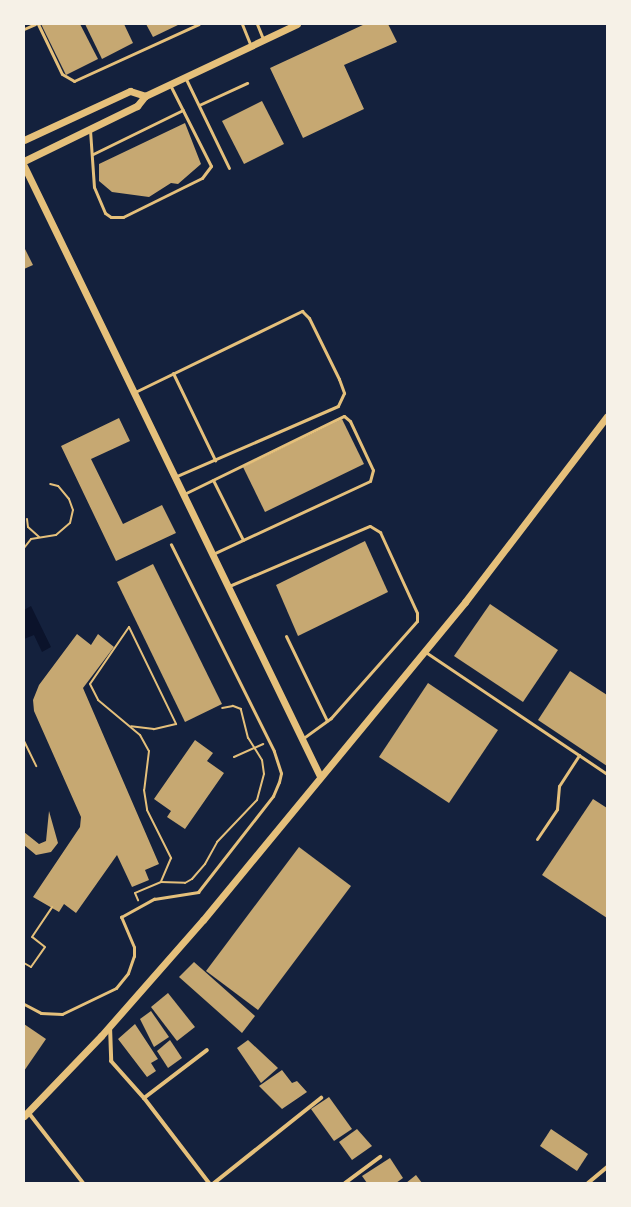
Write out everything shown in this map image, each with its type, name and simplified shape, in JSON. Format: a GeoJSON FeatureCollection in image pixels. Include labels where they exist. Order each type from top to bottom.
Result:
{"type":"FeatureCollection","features":[{"type":"Feature","properties":{"kind":"street"},"geometry":{"type":"LineString","coordinates":[[24,161],[138,106],[145,96],[297,24]]}},
{"type":"Feature","properties":{"kind":"street"},"geometry":{"type":"LineString","coordinates":[[24,140],[130,91],[145,96]]}},
{"type":"Feature","properties":{"kind":"street"},"geometry":{"type":"LineString","coordinates":[[24,166],[320,776]]}},
{"type":"Feature","properties":{"kind":"street"},"geometry":{"type":"LineString","coordinates":[[84,1183],[26,1114],[110,1026],[198,925],[424,651],[607,416]]}},
{"type":"Feature","properties":{"kind":"street"},"geometry":{"type":"LineString","coordinates":[[110,1026],[111,1061],[144,1098],[209,1183]]}},
{"type":"Feature","properties":{"kind":"street"},"geometry":{"type":"LineString","coordinates":[[144,1098],[207,1050]]}},
{"type":"Feature","properties":{"kind":"street"},"geometry":{"type":"LineString","coordinates":[[214,1183],[321,1098]]}},
{"type":"Feature","properties":{"kind":"street"},"geometry":{"type":"LineString","coordinates":[[345,1183],[380,1157]]}},
{"type":"Feature","properties":{"kind":"street"},"geometry":{"type":"LineString","coordinates":[[588,1183],[607,1167]]}},
{"type":"Feature","properties":{"kind":"lane"},"geometry":{"type":"LineString","coordinates":[[24,29],[36,24],[62,74],[74,81],[199,24]]}},
{"type":"Feature","properties":{"kind":"lane"},"geometry":{"type":"LineString","coordinates":[[242,24],[250,46]]}},
{"type":"Feature","properties":{"kind":"lane"},"geometry":{"type":"LineString","coordinates":[[257,24],[263,40]]}},
{"type":"Feature","properties":{"kind":"lane"},"geometry":{"type":"LineString","coordinates":[[185,77],[229,168]]}},
{"type":"Feature","properties":{"kind":"lane"},"geometry":{"type":"LineString","coordinates":[[198,105],[247,83]]}},
{"type":"Feature","properties":{"kind":"lane"},"geometry":{"type":"LineString","coordinates":[[90,128],[93,154],[94,186],[105,213],[111,217],[123,217],[210,172],[212,166],[170,84]]}},
{"type":"Feature","properties":{"kind":"lane"},"geometry":{"type":"LineString","coordinates":[[93,154],[183,110]]}},
{"type":"Feature","properties":{"kind":"lane"},"geometry":{"type":"LineString","coordinates":[[133,393],[297,313],[302,312],[309,318],[339,379],[344,393],[341,403],[175,477]]}},
{"type":"Feature","properties":{"kind":"lane"},"geometry":{"type":"LineString","coordinates":[[173,373],[215,460]]}},
{"type":"Feature","properties":{"kind":"lane"},"geometry":{"type":"LineString","coordinates":[[184,494],[344,416],[350,421],[373,470],[370,481],[213,554]]}},
{"type":"Feature","properties":{"kind":"lane"},"geometry":{"type":"LineString","coordinates":[[213,480],[244,540]]}},
{"type":"Feature","properties":{"kind":"lane"},"geometry":{"type":"LineString","coordinates":[[228,586],[370,526],[379,530],[418,613],[417,621],[327,721],[302,739]]}},
{"type":"Feature","properties":{"kind":"lane"},"geometry":{"type":"LineString","coordinates":[[24,1004],[41,1013],[62,1014],[116,988],[128,973],[134,956],[134,947],[121,917],[154,899],[198,892],[273,796],[281,772],[269,741],[172,544]]}},
{"type":"Feature","properties":{"kind":"lane"},"geometry":{"type":"LineString","coordinates":[[286,636],[327,721]]}},
{"type":"Feature","properties":{"kind":"lane"},"geometry":{"type":"LineString","coordinates":[[424,651],[607,774]]}},
{"type":"Feature","properties":{"kind":"lane"},"geometry":{"type":"LineString","coordinates":[[537,839],[557,809],[559,786],[579,755]]}},
{"type":"Feature","properties":{"kind":"path"},"geometry":{"type":"LineString","coordinates":[[24,548],[31,540],[60,533],[72,516],[69,499],[58,486],[50,484]]}},
{"type":"Feature","properties":{"kind":"path"},"geometry":{"type":"LineString","coordinates":[[27,519],[28,527],[39,537]]}},
{"type":"Feature","properties":{"kind":"path"},"geometry":{"type":"LineString","coordinates":[[130,726],[154,729],[176,724],[129,627],[90,684],[98,700],[130,726],[149,751],[144,790],[147,810],[171,858],[161,882]]}},
{"type":"Feature","properties":{"kind":"path"},"geometry":{"type":"LineString","coordinates":[[141,906],[135,893],[161,882],[185,883],[196,875],[217,842],[257,800],[264,774],[255,748],[244,728],[241,709],[232,706],[222,708]]}},
{"type":"Feature","properties":{"kind":"path"},"geometry":{"type":"LineString","coordinates":[[24,741],[36,766]]}},
{"type":"Feature","properties":{"kind":"path"},"geometry":{"type":"LineString","coordinates":[[234,757],[269,741]]}},
{"type":"Feature","properties":{"kind":"path"},"geometry":{"type":"LineString","coordinates":[[24,962],[31,967],[45,947],[32,937],[52,907]]}},
{"type":"Feature","properties":{"kind":"water"},"geometry":{"type":"Polygon","coordinates":[[[31,606],[51,647],[42,652],[34,635],[24,639],[24,610],[31,606]]]}},
{"type":"Feature","properties":{"kind":"building"},"geometry":{"type":"Polygon","coordinates":[[[41,24],[80,24],[98,59],[66,75],[41,24]]]}},
{"type":"Feature","properties":{"kind":"building"},"geometry":{"type":"Polygon","coordinates":[[[85,24],[124,24],[133,43],[102,59],[85,24]]]}},
{"type":"Feature","properties":{"kind":"building"},"geometry":{"type":"Polygon","coordinates":[[[146,24],[180,24],[153,37],[146,24]]]}},
{"type":"Feature","properties":{"kind":"building"},"geometry":{"type":"Polygon","coordinates":[[[365,24],[388,24],[397,42],[344,65],[364,109],[303,138],[270,68],[365,24]]]}},
{"type":"Feature","properties":{"kind":"building"},"geometry":{"type":"Polygon","coordinates":[[[262,101],[284,144],[244,164],[222,121],[262,101]]]}},
{"type":"Feature","properties":{"kind":"building"},"geometry":{"type":"Polygon","coordinates":[[[185,123],[201,164],[178,184],[171,183],[149,197],[112,192],[99,181],[99,164],[185,123]]]}},
{"type":"Feature","properties":{"kind":"building"},"geometry":{"type":"Polygon","coordinates":[[[24,247],[33,265],[24,269],[24,247]]]}},
{"type":"Feature","properties":{"kind":"building"},"geometry":{"type":"Polygon","coordinates":[[[119,418],[130,441],[91,459],[123,524],[162,505],[176,533],[116,561],[61,446],[119,418]]]}},
{"type":"Feature","properties":{"kind":"building"},"geometry":{"type":"Polygon","coordinates":[[[342,419],[364,464],[265,512],[243,467],[342,419]]]}},
{"type":"Feature","properties":{"kind":"building"},"geometry":{"type":"Polygon","coordinates":[[[365,541],[388,592],[298,636],[276,585],[365,541]]]}},
{"type":"Feature","properties":{"kind":"building"},"geometry":{"type":"Polygon","coordinates":[[[153,564],[222,704],[185,722],[117,582],[153,564]]]}},
{"type":"Feature","properties":{"kind":"building"},"geometry":{"type":"Polygon","coordinates":[[[490,604],[558,650],[523,702],[454,656],[490,604]]]}},
{"type":"Feature","properties":{"kind":"building"},"geometry":{"type":"Polygon","coordinates":[[[77,634],[91,645],[98,634],[114,647],[83,688],[159,864],[145,870],[149,880],[132,887],[117,855],[76,913],[64,904],[59,912],[33,897],[80,827],[81,817],[34,711],[33,700],[39,685],[77,634]]]}},
{"type":"Feature","properties":{"kind":"building"},"geometry":{"type":"Polygon","coordinates":[[[570,671],[607,695],[607,766],[538,720],[570,671]]]}},
{"type":"Feature","properties":{"kind":"building"},"geometry":{"type":"Polygon","coordinates":[[[428,683],[498,730],[449,803],[379,757],[428,683]]]}},
{"type":"Feature","properties":{"kind":"building"},"geometry":{"type":"Polygon","coordinates":[[[195,740],[213,753],[207,761],[224,773],[185,829],[167,817],[171,811],[154,799],[195,740]]]}},
{"type":"Feature","properties":{"kind":"building"},"geometry":{"type":"Polygon","coordinates":[[[593,799],[607,808],[607,918],[542,875],[593,799]]]}},
{"type":"Feature","properties":{"kind":"building"},"geometry":{"type":"Polygon","coordinates":[[[49,811],[58,843],[51,852],[36,855],[24,845],[24,832],[39,844],[46,841],[49,811]]]}},
{"type":"Feature","properties":{"kind":"building"},"geometry":{"type":"Polygon","coordinates":[[[299,847],[351,886],[258,1010],[206,971],[299,847]]]}},
{"type":"Feature","properties":{"kind":"building"},"geometry":{"type":"Polygon","coordinates":[[[194,962],[255,1016],[242,1033],[179,977],[194,962]]]}},
{"type":"Feature","properties":{"kind":"building"},"geometry":{"type":"Polygon","coordinates":[[[168,993],[195,1027],[177,1041],[151,1007],[168,993]]]}},
{"type":"Feature","properties":{"kind":"building"},"geometry":{"type":"Polygon","coordinates":[[[151,1011],[169,1037],[154,1047],[140,1019],[151,1011]]]}},
{"type":"Feature","properties":{"kind":"building"},"geometry":{"type":"Polygon","coordinates":[[[24,1024],[46,1039],[24,1071],[24,1024]]]}},
{"type":"Feature","properties":{"kind":"building"},"geometry":{"type":"Polygon","coordinates":[[[135,1024],[158,1059],[151,1063],[156,1071],[147,1077],[118,1039],[135,1024]]]}},
{"type":"Feature","properties":{"kind":"building"},"geometry":{"type":"Polygon","coordinates":[[[170,1040],[182,1058],[168,1068],[157,1051],[170,1040]]]}},
{"type":"Feature","properties":{"kind":"building"},"geometry":{"type":"Polygon","coordinates":[[[248,1040],[278,1068],[261,1083],[237,1048],[248,1040]]]}},
{"type":"Feature","properties":{"kind":"building"},"geometry":{"type":"Polygon","coordinates":[[[282,1070],[292,1083],[297,1081],[307,1092],[282,1109],[259,1086],[282,1070]]]}},
{"type":"Feature","properties":{"kind":"building"},"geometry":{"type":"Polygon","coordinates":[[[329,1097],[352,1129],[334,1141],[311,1109],[329,1097]]]}},
{"type":"Feature","properties":{"kind":"building"},"geometry":{"type":"Polygon","coordinates":[[[357,1129],[372,1146],[352,1160],[339,1142],[357,1129]]]}},
{"type":"Feature","properties":{"kind":"building"},"geometry":{"type":"Polygon","coordinates":[[[551,1129],[588,1154],[577,1171],[540,1146],[551,1129]]]}},
{"type":"Feature","properties":{"kind":"building"},"geometry":{"type":"Polygon","coordinates":[[[390,1158],[403,1178],[396,1183],[367,1183],[362,1176],[390,1158]]]}},
{"type":"Feature","properties":{"kind":"building"},"geometry":{"type":"Polygon","coordinates":[[[416,1175],[422,1183],[406,1183],[416,1175]]]}}]}
